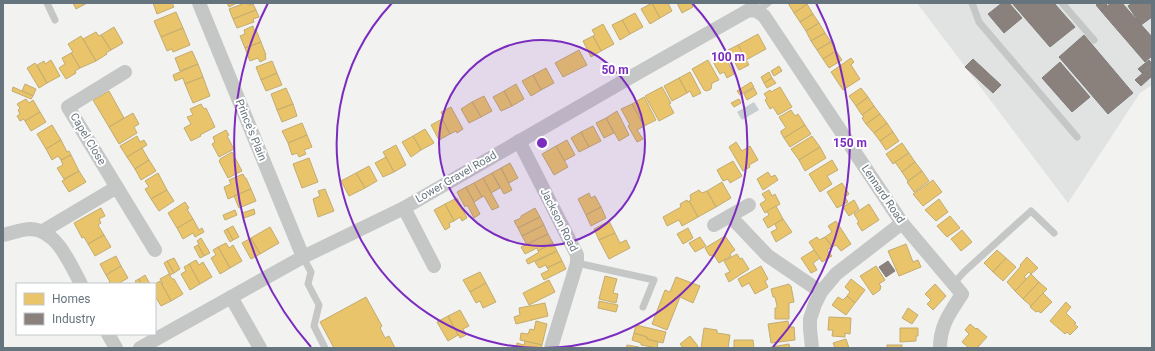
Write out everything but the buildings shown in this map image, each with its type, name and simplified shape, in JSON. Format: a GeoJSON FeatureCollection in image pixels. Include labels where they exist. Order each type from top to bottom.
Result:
{"type":"FeatureCollection","features":[{"type":"Feature","properties":{"kind":"street","name":"Prince's Plain"},"geometry":{"type":"LineString","coordinates":[[200,3],[303,257]]}},
{"type":"Feature","properties":{"kind":"street","name":"Lower Gravel Road"},"geometry":{"type":"LineString","coordinates":[[140,348],[303,257],[404,208],[749,10],[763,7]]}},
{"type":"Feature","properties":{"kind":"street","name":"Lennard Road"},"geometry":{"type":"LineString","coordinates":[[763,7],[764,16],[902,223],[957,289]]}},
{"type":"Feature","properties":{"kind":"street","name":"Capel Close"},"geometry":{"type":"LineString","coordinates":[[125,72],[68,106],[155,250]]}},
{"type":"Feature","properties":{"kind":"street","name":"Jackson Road"},"geometry":{"type":"LineString","coordinates":[[519,141],[576,254],[577,264],[551,348]]}},
{"type":"Feature","properties":{"kind":"street"},"geometry":{"type":"LineString","coordinates":[[43,232],[117,187]]}},
{"type":"Feature","properties":{"kind":"street"},"geometry":{"type":"LineString","coordinates":[[714,225],[749,205]]}},
{"type":"Feature","properties":{"kind":"street"},"geometry":{"type":"LineString","coordinates":[[404,208],[434,266]]}},
{"type":"Feature","properties":{"kind":"street"},"geometry":{"type":"LineString","coordinates":[[730,216],[768,256],[820,292]]}},
{"type":"Feature","properties":{"kind":"street"},"geometry":{"type":"LineString","coordinates":[[812,348],[810,318],[814,304],[820,292],[836,274],[902,223]]}},
{"type":"Feature","properties":{"kind":"street"},"geometry":{"type":"LineString","coordinates":[[3,235],[30,229],[43,232],[61,248],[80,283]]}},
{"type":"Feature","properties":{"kind":"street"},"geometry":{"type":"LineString","coordinates":[[940,348],[941,331],[957,289]]}},
{"type":"Feature","properties":{"kind":"street"},"geometry":{"type":"LineString","coordinates":[[231,297],[260,348]]}},
{"type":"Feature","properties":{"kind":"street"},"geometry":{"type":"LineString","coordinates":[[109,335],[116,348]]}},
{"type":"Feature","properties":{"kind":"lane"},"geometry":{"type":"LineString","coordinates":[[47,3],[55,20]]}},
{"type":"Feature","properties":{"kind":"lane"},"geometry":{"type":"LineString","coordinates":[[972,3],[979,22],[1077,137]]}},
{"type":"Feature","properties":{"kind":"lane"},"geometry":{"type":"LineString","coordinates":[[1062,3],[1094,40]]}},
{"type":"Feature","properties":{"kind":"lane"},"geometry":{"type":"LineString","coordinates":[[957,289],[964,272],[1031,211],[1054,233]]}},
{"type":"Feature","properties":{"kind":"lane"},"geometry":{"type":"LineString","coordinates":[[303,257],[311,272],[308,284],[319,305],[314,326],[325,348]]}},
{"type":"Feature","properties":{"kind":"lane"},"geometry":{"type":"LineString","coordinates":[[577,264],[654,280],[643,307]]}},
{"type":"Feature","properties":{"kind":"shaded area"},"geometry":{"type":"Polygon","coordinates":[[[917,3],[1152,3],[1152,85],[1140,93],[1068,203],[917,3]]]}},
{"type":"Feature","properties":{"kind":"shaded area"},"geometry":{"type":"Polygon","coordinates":[[[754,102],[759,110],[742,120],[737,112],[754,102]]]}}]}
